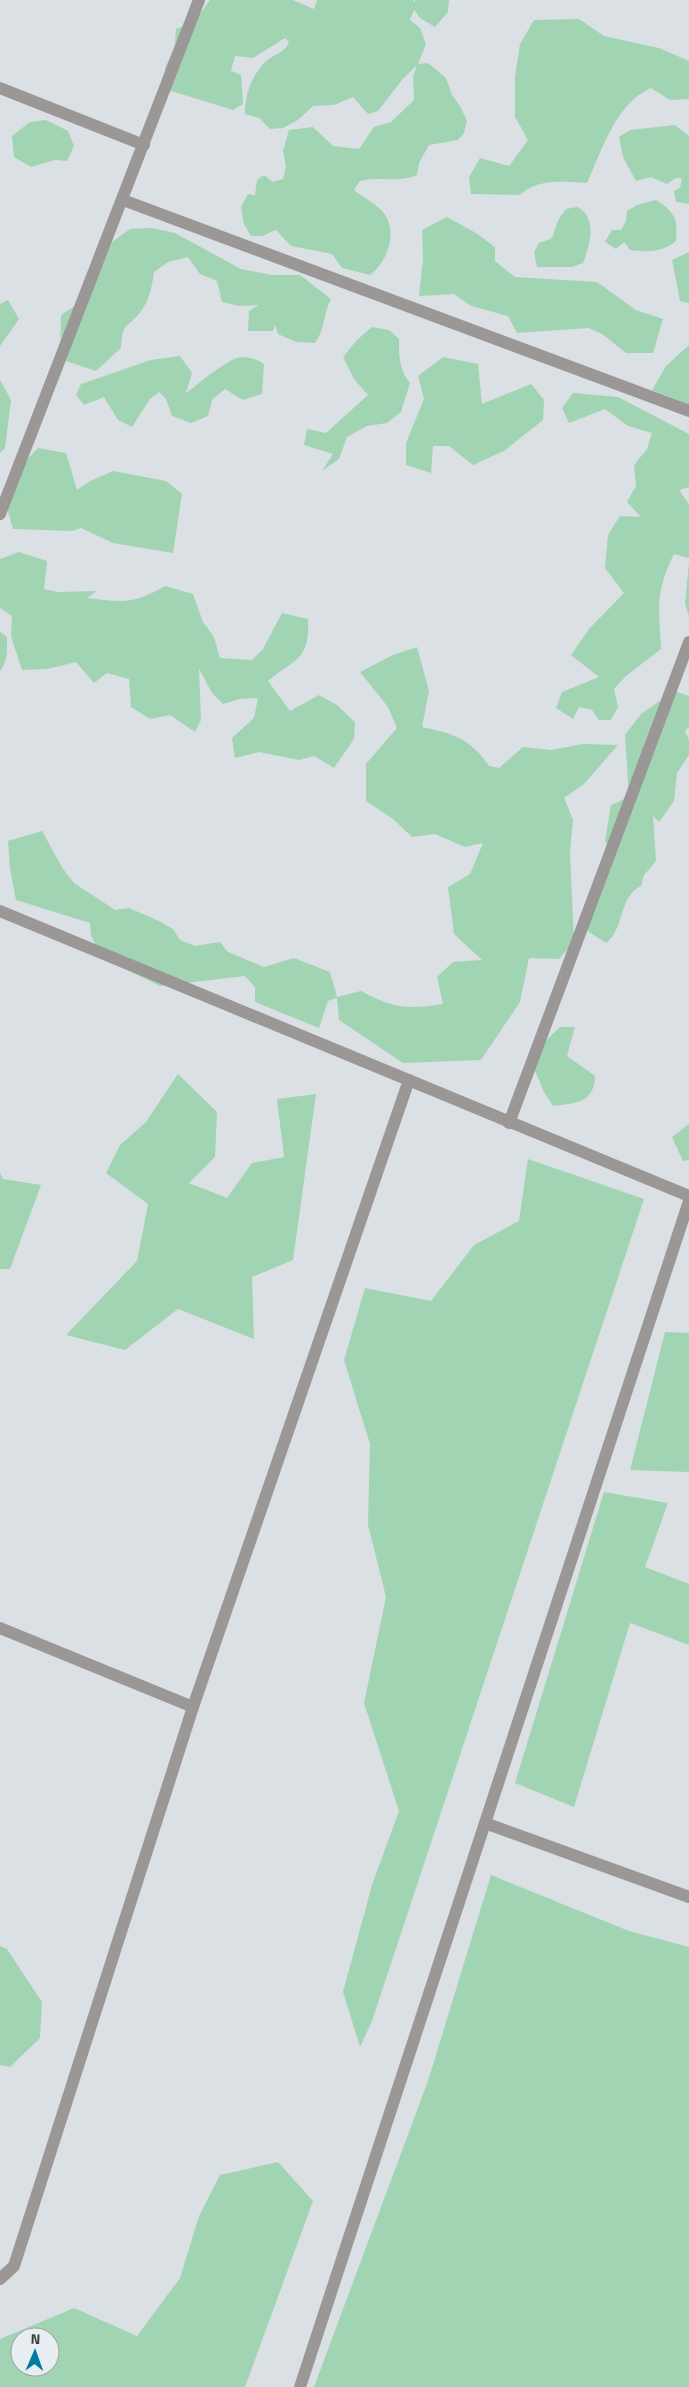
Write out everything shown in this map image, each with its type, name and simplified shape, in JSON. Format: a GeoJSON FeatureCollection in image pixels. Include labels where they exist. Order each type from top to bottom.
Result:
{"type":"FeatureCollection","features":[{"type":"Feature","properties":{"kind":"street"},"geometry":{"type":"LineString","coordinates":[[0,514],[124,200],[199,0]]}},
{"type":"Feature","properties":{"kind":"street"},"geometry":{"type":"LineString","coordinates":[[0,88],[144,145]]}},
{"type":"Feature","properties":{"kind":"street"},"geometry":{"type":"LineString","coordinates":[[124,200],[689,411]]}},
{"type":"Feature","properties":{"kind":"street"},"geometry":{"type":"LineString","coordinates":[[509,1123],[689,642]]}},
{"type":"Feature","properties":{"kind":"street"},"geometry":{"type":"LineString","coordinates":[[0,911],[689,1196]]}},
{"type":"Feature","properties":{"kind":"street"},"geometry":{"type":"LineString","coordinates":[[0,2279],[14,2266],[193,1707],[409,1080]]}},
{"type":"Feature","properties":{"kind":"street"},"geometry":{"type":"LineString","coordinates":[[300,2387],[689,1201]]}},
{"type":"Feature","properties":{"kind":"street"},"geometry":{"type":"LineString","coordinates":[[0,1628],[193,1707]]}},
{"type":"Feature","properties":{"kind":"street"},"geometry":{"type":"LineString","coordinates":[[486,1823],[689,1897]]}},
{"type":"Feature","properties":{"kind":"green space"},"geometry":{"type":"Polygon","coordinates":[[[210,0],[293,0],[314,9],[317,0],[413,0],[415,3],[415,0],[449,0],[448,12],[435,27],[420,18],[414,10],[410,20],[420,28],[426,44],[418,64],[428,63],[446,78],[452,95],[467,121],[464,133],[458,140],[429,145],[419,163],[417,175],[403,179],[360,181],[354,190],[383,212],[390,228],[389,246],[386,255],[370,275],[342,268],[332,254],[291,246],[276,230],[262,236],[251,236],[244,224],[241,207],[248,194],[255,195],[257,180],[264,175],[273,182],[283,179],[286,166],[283,151],[289,130],[313,127],[333,146],[359,149],[374,127],[391,122],[414,100],[413,77],[417,65],[402,80],[378,111],[368,114],[353,97],[334,105],[313,106],[298,120],[283,128],[270,129],[259,118],[245,114],[246,100],[250,86],[261,67],[266,61],[287,46],[289,42],[285,38],[253,58],[235,56],[231,71],[241,75],[243,104],[233,110],[168,90],[165,68],[175,45],[176,29],[194,22],[210,0]]]}},
{"type":"Feature","properties":{"kind":"green space"},"geometry":{"type":"Polygon","coordinates":[[[579,19],[604,36],[659,48],[689,61],[689,99],[670,100],[651,88],[639,95],[619,116],[587,183],[543,183],[520,195],[471,194],[469,177],[480,158],[509,166],[528,140],[515,117],[515,77],[520,44],[534,20],[579,19]]]}},
{"type":"Feature","properties":{"kind":"green space"},"geometry":{"type":"Polygon","coordinates":[[[46,120],[68,131],[74,146],[67,161],[55,160],[31,167],[14,157],[12,136],[30,122],[46,120]]]}},
{"type":"Feature","properties":{"kind":"green space"},"geometry":{"type":"Polygon","coordinates":[[[675,125],[689,136],[689,204],[676,202],[674,191],[680,188],[682,178],[676,178],[667,184],[651,177],[636,181],[623,157],[619,137],[630,130],[675,125]]]}},
{"type":"Feature","properties":{"kind":"green space"},"geometry":{"type":"Polygon","coordinates":[[[656,200],[667,208],[674,217],[676,222],[676,241],[660,250],[649,251],[630,250],[624,242],[616,249],[605,242],[612,230],[621,230],[626,221],[627,211],[637,205],[656,200]]]}},
{"type":"Feature","properties":{"kind":"green space"},"geometry":{"type":"Polygon","coordinates":[[[577,207],[588,217],[590,224],[590,240],[583,263],[572,267],[537,267],[534,252],[539,243],[553,236],[558,221],[566,209],[577,207]]]}},
{"type":"Feature","properties":{"kind":"green space"},"geometry":{"type":"Polygon","coordinates":[[[447,217],[476,233],[495,247],[495,261],[515,277],[597,282],[636,310],[663,319],[653,353],[626,353],[602,334],[589,328],[517,333],[508,316],[471,306],[454,294],[419,296],[423,259],[422,230],[447,217]]]}},
{"type":"Feature","properties":{"kind":"green space"},"geometry":{"type":"Polygon","coordinates":[[[152,228],[175,233],[241,269],[272,275],[300,275],[331,299],[321,333],[315,343],[296,342],[278,334],[275,325],[273,331],[248,331],[249,311],[259,305],[239,306],[222,302],[217,281],[200,274],[188,257],[168,262],[154,272],[148,299],[139,314],[125,328],[121,348],[96,371],[60,359],[61,315],[89,297],[112,242],[130,229],[152,228]]]}},
{"type":"Feature","properties":{"kind":"green space"},"geometry":{"type":"Polygon","coordinates":[[[689,252],[689,303],[680,301],[672,260],[689,252]]]}},
{"type":"Feature","properties":{"kind":"green space"},"geometry":{"type":"Polygon","coordinates":[[[8,300],[19,319],[0,346],[0,304],[8,300]]]}},
{"type":"Feature","properties":{"kind":"green space"},"geometry":{"type":"Polygon","coordinates":[[[372,327],[389,330],[399,339],[402,367],[410,383],[401,412],[387,423],[367,426],[347,437],[339,459],[322,471],[333,454],[304,445],[307,429],[326,433],[368,395],[354,379],[343,357],[357,340],[372,327]]]}},
{"type":"Feature","properties":{"kind":"green space"},"geometry":{"type":"Polygon","coordinates":[[[689,345],[689,405],[652,390],[666,366],[689,345]]]}},
{"type":"Feature","properties":{"kind":"green space"},"geometry":{"type":"Polygon","coordinates":[[[180,356],[192,373],[186,393],[221,367],[242,357],[254,359],[264,364],[262,394],[243,400],[225,389],[212,400],[208,416],[191,423],[172,416],[166,399],[159,392],[150,399],[132,427],[118,420],[104,397],[84,405],[76,395],[81,384],[151,360],[180,356]]]}},
{"type":"Feature","properties":{"kind":"green space"},"geometry":{"type":"Polygon","coordinates":[[[443,357],[478,364],[482,404],[531,384],[544,400],[543,420],[504,451],[473,465],[449,446],[433,446],[431,473],[406,465],[406,443],[424,399],[418,376],[443,357]]]}},
{"type":"Feature","properties":{"kind":"green space"},"geometry":{"type":"Polygon","coordinates":[[[0,380],[11,400],[5,448],[0,453],[0,380]]]}},
{"type":"Feature","properties":{"kind":"green space"},"geometry":{"type":"Polygon","coordinates":[[[573,393],[618,397],[689,434],[689,487],[679,490],[689,504],[689,558],[674,554],[661,590],[659,611],[661,649],[626,676],[614,689],[618,707],[611,720],[599,720],[592,710],[579,707],[573,719],[556,708],[562,692],[599,677],[571,655],[589,629],[624,593],[605,568],[608,535],[620,516],[641,517],[627,502],[636,486],[634,465],[647,449],[652,433],[628,426],[605,409],[569,423],[562,408],[573,393]]]}},
{"type":"Feature","properties":{"kind":"green space"},"geometry":{"type":"Polygon","coordinates":[[[38,448],[66,453],[77,490],[90,481],[113,471],[166,481],[182,494],[173,553],[113,543],[81,528],[72,531],[13,529],[5,501],[17,470],[38,448]]]}},
{"type":"Feature","properties":{"kind":"green space"},"geometry":{"type":"Polygon","coordinates":[[[19,552],[47,561],[44,589],[58,592],[97,591],[87,598],[119,601],[135,599],[165,586],[193,594],[203,622],[214,637],[220,658],[252,660],[263,649],[282,613],[308,619],[307,643],[304,651],[268,681],[290,711],[319,695],[337,705],[355,722],[354,739],[334,768],[314,756],[299,760],[259,752],[235,758],[232,738],[254,718],[258,698],[240,699],[223,704],[212,693],[199,669],[201,720],[195,732],[170,715],[150,719],[131,707],[129,679],[107,673],[94,683],[76,662],[47,669],[22,670],[11,636],[12,616],[0,608],[0,559],[19,552]]]}},
{"type":"Feature","properties":{"kind":"green space"},"geometry":{"type":"Polygon","coordinates":[[[689,562],[689,616],[685,604],[689,562]]]}},
{"type":"Feature","properties":{"kind":"green space"},"geometry":{"type":"Polygon","coordinates":[[[0,632],[7,637],[7,647],[6,659],[0,671],[0,632]]]}},
{"type":"Feature","properties":{"kind":"green space"},"geometry":{"type":"Polygon","coordinates":[[[417,647],[429,691],[422,727],[452,735],[468,743],[489,766],[499,768],[523,747],[551,750],[583,744],[618,745],[584,784],[564,798],[573,820],[570,852],[574,942],[559,959],[529,958],[520,1002],[481,1060],[403,1063],[339,1020],[337,998],[328,1001],[319,1028],[255,1002],[255,987],[245,976],[160,986],[102,958],[91,935],[90,923],[16,900],[10,869],[8,841],[42,831],[63,869],[74,883],[115,910],[129,908],[159,921],[173,929],[180,940],[195,946],[220,942],[228,952],[264,967],[294,958],[330,972],[337,997],[361,991],[382,1001],[401,1006],[420,1007],[443,1004],[437,977],[453,962],[482,960],[454,934],[448,887],[470,874],[483,843],[465,847],[435,834],[412,837],[393,819],[366,801],[366,764],[397,728],[388,707],[360,672],[393,655],[417,647]]]}},
{"type":"Feature","properties":{"kind":"green space"},"geometry":{"type":"Polygon","coordinates":[[[674,691],[689,696],[689,727],[685,731],[689,740],[689,755],[677,773],[674,801],[659,822],[653,816],[656,861],[644,875],[641,886],[628,898],[616,930],[606,943],[580,926],[613,857],[605,841],[611,805],[629,797],[625,735],[641,714],[674,691]]]}},
{"type":"Feature","properties":{"kind":"green space"},"geometry":{"type":"Polygon","coordinates":[[[560,1027],[575,1027],[567,1056],[595,1076],[594,1085],[587,1097],[576,1103],[553,1106],[544,1092],[533,1066],[539,1047],[560,1027]]]}},
{"type":"Feature","properties":{"kind":"green space"},"geometry":{"type":"Polygon","coordinates":[[[178,1074],[217,1112],[215,1157],[189,1183],[227,1198],[252,1163],[284,1157],[277,1099],[316,1094],[293,1260],[252,1277],[254,1339],[178,1309],[125,1350],[66,1335],[137,1261],[148,1204],[106,1173],[120,1145],[146,1122],[178,1074]]]}},
{"type":"Feature","properties":{"kind":"green space"},"geometry":{"type":"Polygon","coordinates":[[[689,1124],[689,1160],[683,1161],[672,1137],[689,1124]]]}},
{"type":"Feature","properties":{"kind":"green space"},"geometry":{"type":"Polygon","coordinates":[[[528,1159],[644,1199],[372,2021],[360,2047],[343,1992],[372,1885],[399,1811],[364,1703],[386,1597],[368,1525],[370,1444],[344,1360],[365,1288],[431,1301],[474,1245],[519,1221],[528,1159]]]}},
{"type":"Feature","properties":{"kind":"green space"},"geometry":{"type":"Polygon","coordinates":[[[0,1173],[3,1179],[41,1185],[10,1269],[0,1269],[0,1173]]]}},
{"type":"Feature","properties":{"kind":"green space"},"geometry":{"type":"Polygon","coordinates":[[[665,1332],[689,1333],[689,1472],[630,1470],[665,1332]]]}},
{"type":"Feature","properties":{"kind":"green space"},"geometry":{"type":"Polygon","coordinates":[[[604,1492],[668,1503],[645,1567],[689,1584],[689,1645],[630,1623],[574,1807],[515,1783],[604,1492]]]}},
{"type":"Feature","properties":{"kind":"green space"},"geometry":{"type":"Polygon","coordinates":[[[491,1875],[629,1931],[689,1947],[689,2387],[314,2387],[428,2081],[491,1875]]]}},
{"type":"Feature","properties":{"kind":"green space"},"geometry":{"type":"Polygon","coordinates":[[[0,1946],[7,1949],[42,2002],[40,2038],[10,2067],[0,2065],[0,1946]]]}},
{"type":"Feature","properties":{"kind":"green space"},"geometry":{"type":"Polygon","coordinates":[[[278,2162],[313,2201],[245,2387],[0,2387],[0,2339],[10,2335],[10,2377],[60,2377],[60,2327],[29,2327],[74,2308],[137,2336],[180,2278],[199,2216],[220,2175],[278,2162]]]}}]}
